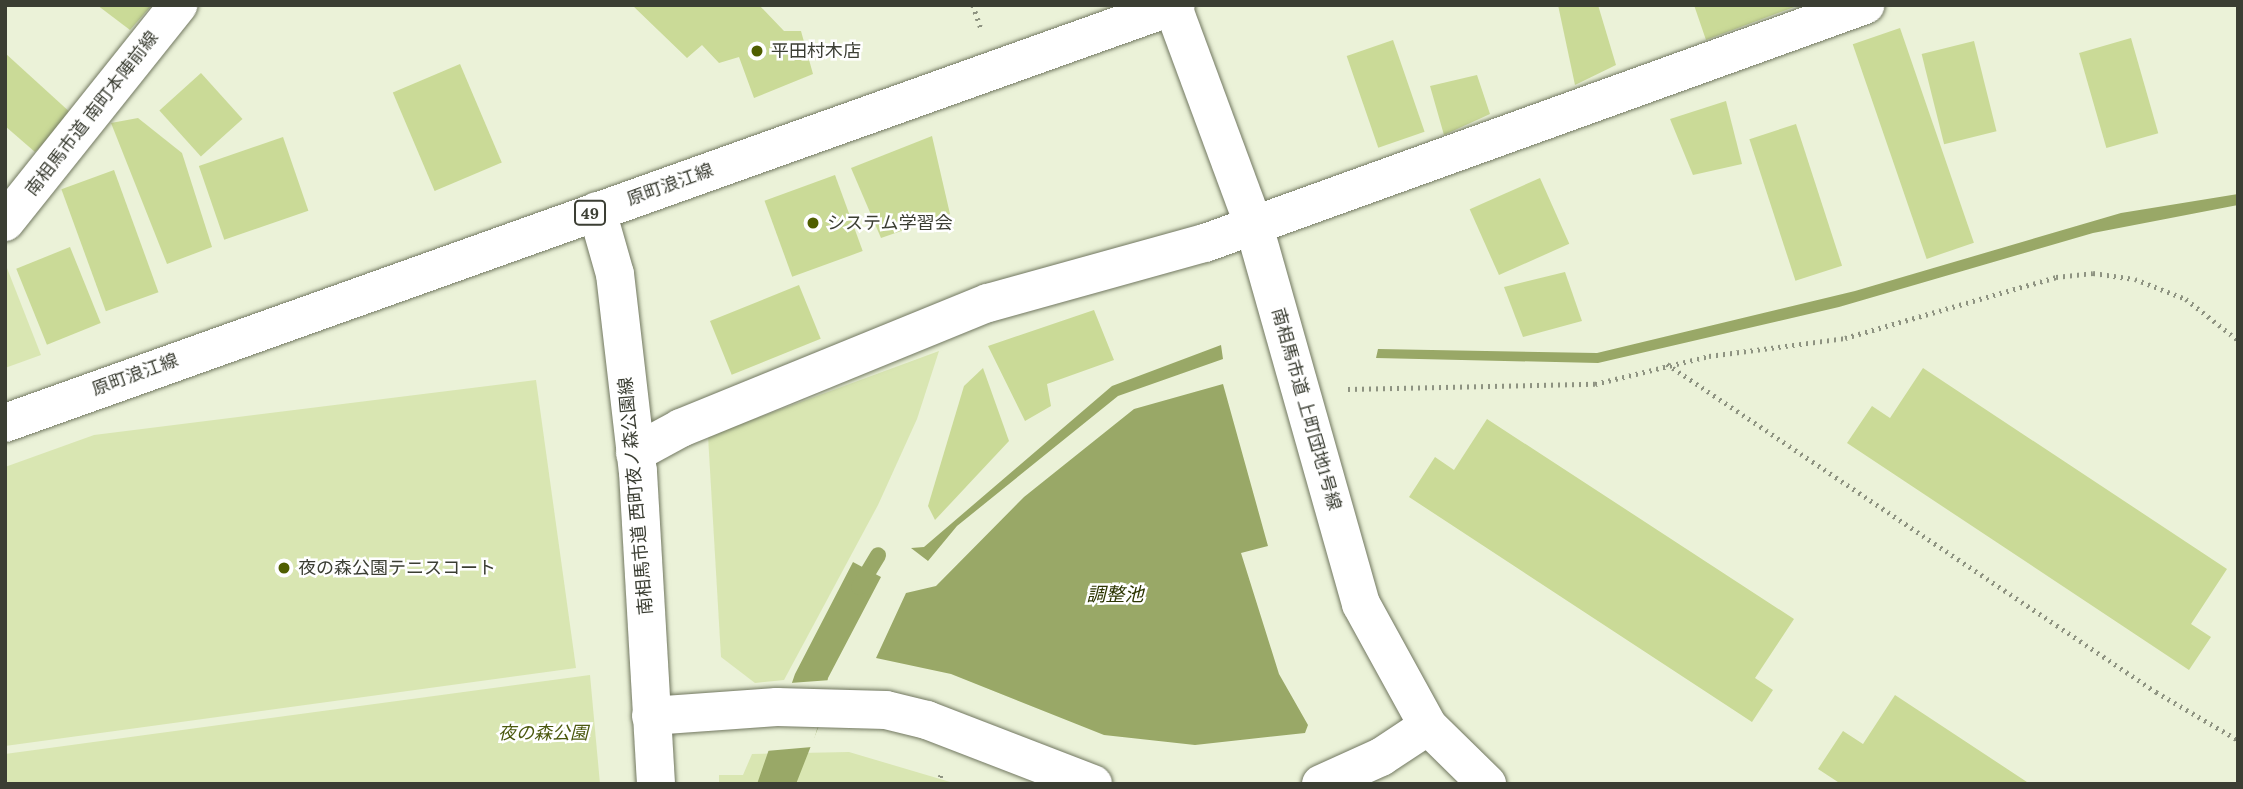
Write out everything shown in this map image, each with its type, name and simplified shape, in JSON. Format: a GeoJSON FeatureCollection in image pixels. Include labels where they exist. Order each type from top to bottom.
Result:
{"type":"FeatureCollection","features":[{"type":"Feature","properties":{"kind":"street","name":"南相馬市道 南町本陣前線"},"geometry":{"type":"LineString","coordinates":[[5,222],[178,5]]}},
{"type":"Feature","properties":{"kind":"street"},"geometry":{"type":"LineString","coordinates":[[635,453],[681,428],[988,303],[1254,226],[1865,5]]}},
{"type":"Feature","properties":{"kind":"street","name":"南相馬市道 上町団地1号線"},"geometry":{"type":"LineString","coordinates":[[1174,6],[1254,226],[1361,604],[1427,726],[1487,784]]}},
{"type":"Feature","properties":{"kind":"street","name":"原町浪江線"},"geometry":{"type":"LineString","coordinates":[[5,423],[1174,6]]}},
{"type":"Feature","properties":{"kind":"street","name":"南相馬市道 西町夜ノ森公園線"},"geometry":{"type":"LineString","coordinates":[[597,211],[615,274],[635,453],[656,784]]}},
{"type":"Feature","properties":{"kind":"street"},"geometry":{"type":"LineString","coordinates":[[652,716],[777,707],[886,710],[927,720],[1093,784]]}},
{"type":"Feature","properties":{"kind":"street"},"geometry":{"type":"LineString","coordinates":[[1321,784],[1381,757],[1427,726]]}},
{"type":"Feature","properties":{"kind":"path"},"geometry":{"type":"LineString","coordinates":[[973,5],[984,36]]}},
{"type":"Feature","properties":{"kind":"path"},"geometry":{"type":"LineString","coordinates":[[1340,389],[1595,384],[1667,364],[1844,338],[2056,277],[2092,273],[2135,279],[2186,299],[2238,340]]}},
{"type":"Feature","properties":{"kind":"path"},"geometry":{"type":"LineString","coordinates":[[1667,364],[2144,684],[2238,740]]}},
{"type":"Feature","properties":{"kind":"green space"},"geometry":{"type":"Polygon","coordinates":[[[5,263],[41,355],[5,368],[5,263]]]}},
{"type":"Feature","properties":{"kind":"green space"},"geometry":{"type":"Polygon","coordinates":[[[939,351],[917,419],[878,505],[784,680],[755,683],[721,657],[708,436],[939,351]]]}},
{"type":"Feature","properties":{"kind":"green space","name":"夜の森公園テニスコート"},"geometry":{"type":"Polygon","coordinates":[[[536,380],[576,668],[5,746],[5,467],[94,435],[536,380]]]}},
{"type":"Feature","properties":{"kind":"green space","name":"夜の森公園"},"geometry":{"type":"Polygon","coordinates":[[[590,675],[600,784],[5,784],[5,754],[590,675]]]}},
{"type":"Feature","properties":{"kind":"green space"},"geometry":{"type":"Polygon","coordinates":[[[849,752],[957,784],[719,784],[719,775],[743,775],[752,754],[849,752]]]}},
{"type":"Feature","properties":{"kind":"water"},"geometry":{"type":"Polygon","coordinates":[[[2238,194],[2238,205],[2093,233],[1839,307],[1598,363],[1376,358],[1378,349],[1597,353],[1855,291],[2121,213],[2238,194]]]}},
{"type":"Feature","properties":{"kind":"water"},"geometry":{"type":"Polygon","coordinates":[[[1221,345],[1223,359],[1118,396],[957,526],[928,561],[911,548],[924,547],[1112,386],[1221,345]]]}},
{"type":"Feature","properties":{"kind":"water","name":"調整池"},"geometry":{"type":"Polygon","coordinates":[[[1223,384],[1268,546],[1241,553],[1279,674],[1308,725],[1305,733],[1195,745],[1104,735],[951,674],[876,658],[906,593],[936,586],[1024,497],[1134,409],[1223,384]]]}},
{"type":"Feature","properties":{"kind":"water"},"geometry":{"type":"Polygon","coordinates":[[[853,562],[881,577],[828,678],[820,723],[796,784],[757,784],[795,674],[853,562]]]}},
{"type":"Feature","properties":{"kind":"pier"},"geometry":{"type":"Polygon","coordinates":[[[831,680],[812,747],[766,751],[790,683],[831,680]]]}},
{"type":"Feature","properties":{"kind":"building"},"geometry":{"type":"Polygon","coordinates":[[[97,5],[152,5],[130,30],[97,5]]]}},
{"type":"Feature","properties":{"kind":"building","name":"平田村木店"},"geometry":{"type":"Polygon","coordinates":[[[632,5],[759,5],[784,31],[801,31],[813,74],[754,98],[739,57],[719,63],[702,45],[687,58],[632,5]]]}},
{"type":"Feature","properties":{"kind":"building"},"geometry":{"type":"Polygon","coordinates":[[[1558,5],[1598,5],[1616,65],[1575,85],[1558,5]]]}},
{"type":"Feature","properties":{"kind":"building"},"geometry":{"type":"Polygon","coordinates":[[[1694,5],[1797,5],[1797,6],[1706,40],[1694,5]]]}},
{"type":"Feature","properties":{"kind":"building"},"geometry":{"type":"Polygon","coordinates":[[[1900,28],[1974,243],[1927,259],[1853,44],[1900,28]]]}},
{"type":"Feature","properties":{"kind":"building"},"geometry":{"type":"Polygon","coordinates":[[[2131,38],[2158,133],[2106,148],[2079,53],[2131,38]]]}},
{"type":"Feature","properties":{"kind":"building"},"geometry":{"type":"Polygon","coordinates":[[[1393,40],[1425,132],[1378,148],[1347,56],[1393,40]]]}},
{"type":"Feature","properties":{"kind":"building"},"geometry":{"type":"Polygon","coordinates":[[[1974,41],[1996,131],[1944,144],[1922,54],[1974,41]]]}},
{"type":"Feature","properties":{"kind":"building"},"geometry":{"type":"Polygon","coordinates":[[[5,53],[72,114],[35,152],[5,126],[5,53]]]}},
{"type":"Feature","properties":{"kind":"building"},"geometry":{"type":"Polygon","coordinates":[[[460,64],[502,162],[435,191],[393,93],[460,64]]]}},
{"type":"Feature","properties":{"kind":"building"},"geometry":{"type":"Polygon","coordinates":[[[201,73],[242,119],[201,157],[159,110],[201,73]]]}},
{"type":"Feature","properties":{"kind":"building"},"geometry":{"type":"Polygon","coordinates":[[[1477,75],[1490,114],[1444,135],[1430,86],[1477,75]]]}},
{"type":"Feature","properties":{"kind":"building"},"geometry":{"type":"Polygon","coordinates":[[[1726,101],[1742,164],[1693,175],[1670,119],[1726,101]]]}},
{"type":"Feature","properties":{"kind":"building"},"geometry":{"type":"Polygon","coordinates":[[[138,118],[182,153],[212,247],[167,264],[111,123],[138,118]]]}},
{"type":"Feature","properties":{"kind":"building"},"geometry":{"type":"Polygon","coordinates":[[[1796,124],[1842,266],[1795,281],[1749,139],[1796,124]]]}},
{"type":"Feature","properties":{"kind":"building"},"geometry":{"type":"Polygon","coordinates":[[[932,136],[950,214],[881,238],[851,168],[932,136]]]}},
{"type":"Feature","properties":{"kind":"building"},"geometry":{"type":"Polygon","coordinates":[[[283,137],[308,211],[224,240],[199,166],[283,137]]]}},
{"type":"Feature","properties":{"kind":"building"},"geometry":{"type":"Polygon","coordinates":[[[114,170],[158,292],[106,311],[61,189],[114,170]]]}},
{"type":"Feature","properties":{"kind":"building","name":"システム学習会"},"geometry":{"type":"Polygon","coordinates":[[[835,175],[863,251],[792,277],[765,201],[835,175]]]}},
{"type":"Feature","properties":{"kind":"building"},"geometry":{"type":"Polygon","coordinates":[[[1540,178],[1569,244],[1499,275],[1470,209],[1540,178]]]}},
{"type":"Feature","properties":{"kind":"building"},"geometry":{"type":"Polygon","coordinates":[[[70,247],[101,323],[47,345],[16,269],[70,247]]]}},
{"type":"Feature","properties":{"kind":"building"},"geometry":{"type":"Polygon","coordinates":[[[1565,272],[1582,321],[1523,337],[1504,287],[1565,272]]]}},
{"type":"Feature","properties":{"kind":"building"},"geometry":{"type":"Polygon","coordinates":[[[799,285],[821,339],[732,375],[710,321],[799,285]]]}},
{"type":"Feature","properties":{"kind":"building"},"geometry":{"type":"Polygon","coordinates":[[[1094,310],[1114,360],[1047,384],[1051,406],[1025,421],[988,346],[1094,310]]]}},
{"type":"Feature","properties":{"kind":"building"},"geometry":{"type":"Polygon","coordinates":[[[983,368],[1009,441],[935,520],[928,506],[964,386],[983,368]]]}},
{"type":"Feature","properties":{"kind":"building"},"geometry":{"type":"Polygon","coordinates":[[[1923,368],[2227,569],[2191,624],[2211,637],[2189,670],[1847,443],[1872,406],[1890,418],[1923,368]]]}},
{"type":"Feature","properties":{"kind":"building"},"geometry":{"type":"Polygon","coordinates":[[[1487,419],[1794,619],[1755,678],[1773,690],[1752,722],[1409,497],[1435,457],[1454,470],[1487,419]]]}},
{"type":"Feature","properties":{"kind":"building"},"geometry":{"type":"Polygon","coordinates":[[[1895,695],[2030,784],[1841,784],[1818,769],[1843,731],[1863,744],[1895,695]]]}},
{"type":"Feature","properties":{"kind":"waterway"},"geometry":{"type":"LineString","coordinates":[[859,587],[878,555]]}},
{"type":"Feature","properties":{"kind":"place","name":"平田村木店"},"geometry":{"type":"Point","coordinates":[757,51]}},
{"type":"Feature","properties":{"kind":"place","name":"システム学習会"},"geometry":{"type":"Point","coordinates":[813,223]}},
{"type":"Feature","properties":{"kind":"place","name":"夜の森公園テニスコート"},"geometry":{"type":"Point","coordinates":[284,568]}}]}
